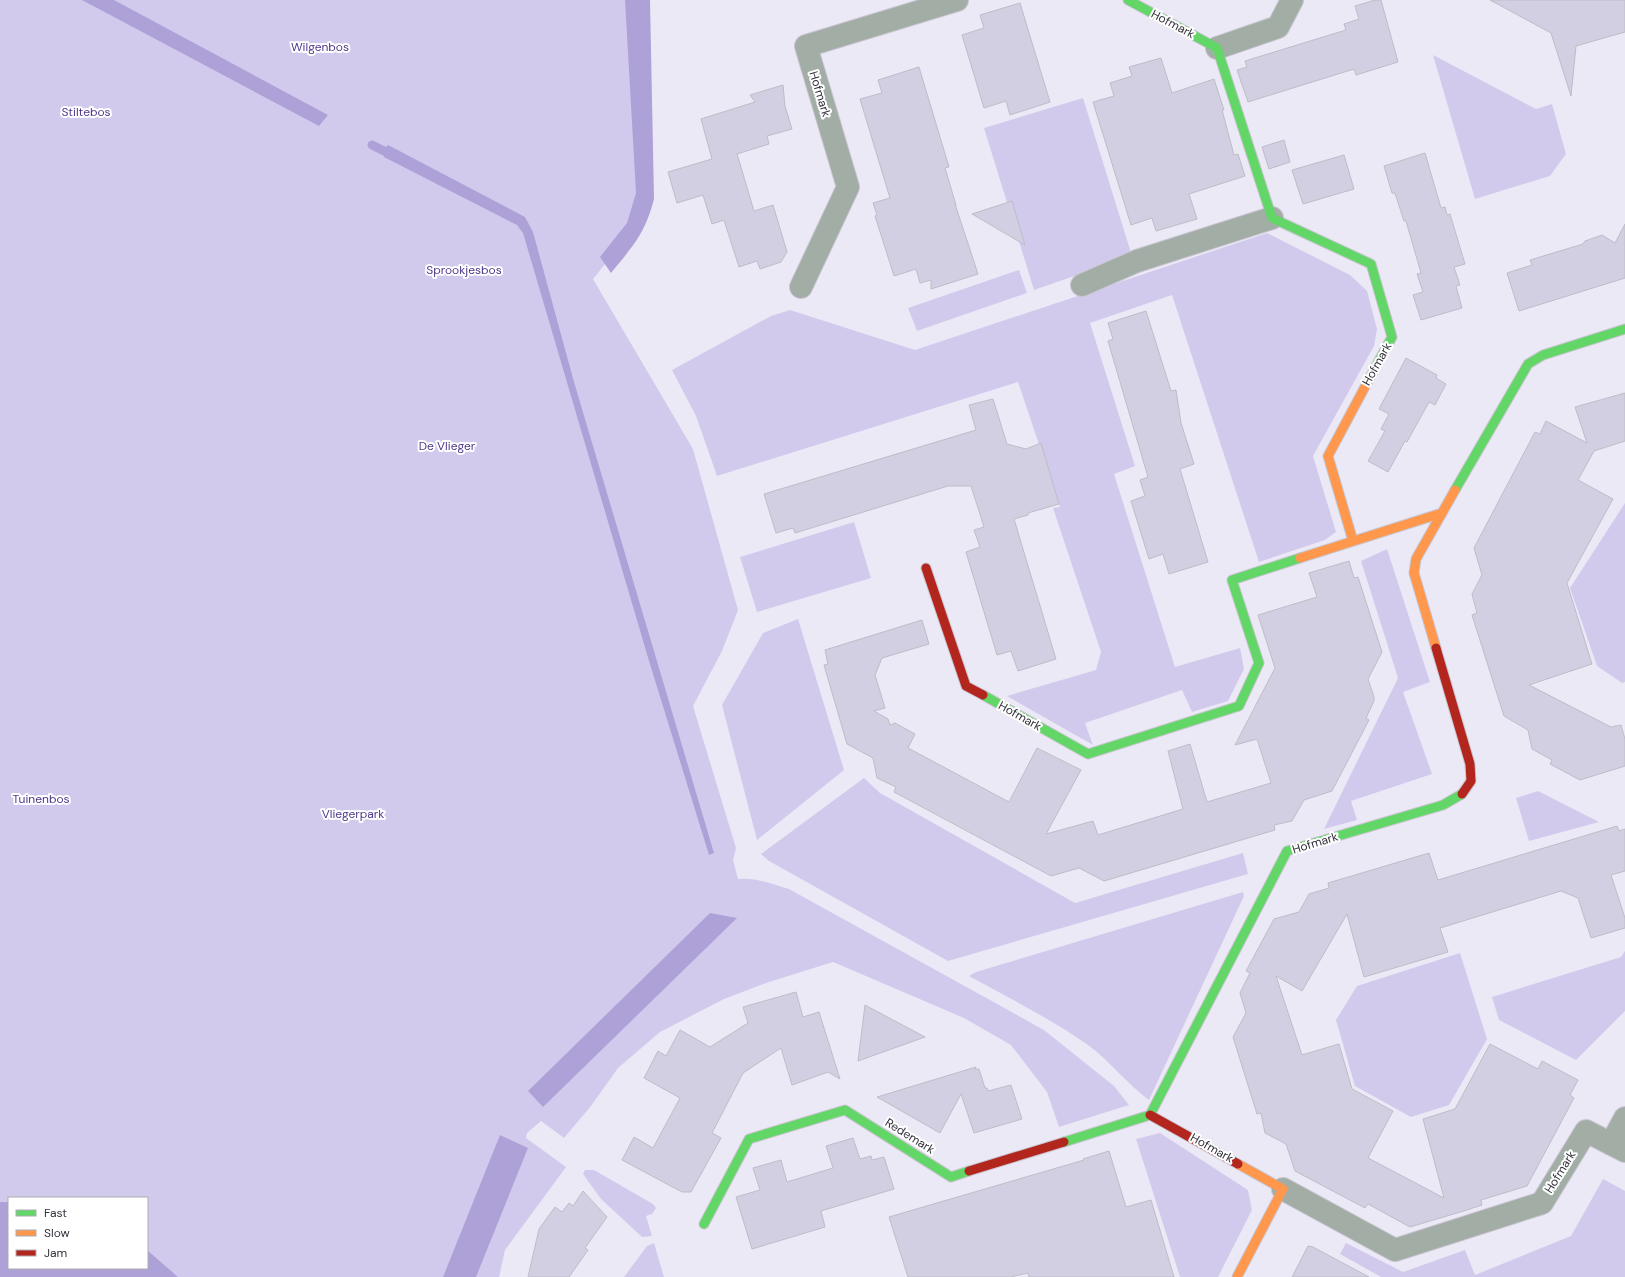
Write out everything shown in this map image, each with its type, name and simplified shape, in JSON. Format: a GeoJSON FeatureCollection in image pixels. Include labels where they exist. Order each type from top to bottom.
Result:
{"type":"FeatureCollection","features":[{"type":"Feature","properties":{"kind":"street","name":"Hofmark"},"geometry":{"type":"LineString","coordinates":[[801,287],[848,187],[806,46],[957,0]]}},
{"type":"Feature","properties":{"kind":"street","name":"Hofmark"},"geometry":{"type":"LineString","coordinates":[[1128,0],[1217,48]]}},
{"type":"Feature","properties":{"kind":"street"},"geometry":{"type":"LineString","coordinates":[[1082,285],[1137,260],[1272,218],[1217,48],[1278,27],[1292,0]]}},
{"type":"Feature","properties":{"kind":"street","name":"Hofmark"},"geometry":{"type":"LineString","coordinates":[[1272,218],[1371,264],[1392,337],[1328,456],[1353,541]]}},
{"type":"Feature","properties":{"kind":"street","name":"Hofmark"},"geometry":{"type":"LineString","coordinates":[[1625,329],[1543,355],[1528,364],[1511,391],[1416,559],[1414,573],[1470,764],[1471,781],[1460,796],[1443,805],[1287,851],[1150,1114],[1395,1250],[1542,1203],[1586,1131],[1618,1147],[1625,1118]]}},
{"type":"Feature","properties":{"kind":"street","name":"Hofmark"},"geometry":{"type":"LineString","coordinates":[[926,568],[966,686],[1088,754],[1239,706],[1259,664],[1232,580],[1442,513]]}},
{"type":"Feature","properties":{"kind":"street","name":"Redemark"},"geometry":{"type":"LineString","coordinates":[[704,1224],[749,1139],[845,1110],[951,1177],[1150,1114]]}},
{"type":"Feature","properties":{"kind":"street"},"geometry":{"type":"LineString","coordinates":[[1237,1277],[1284,1189]]}},
{"type":"Feature","properties":{"kind":"green space","name":"Vliegerpark"},"geometry":{"type":"Polygon","coordinates":[[[0,0],[641,0],[646,193],[633,230],[593,279],[693,449],[738,610],[722,651],[693,706],[736,848],[733,860],[738,879],[758,880],[789,889],[1044,1030],[1114,1086],[1129,1105],[1059,1127],[1047,1092],[1011,1045],[964,1018],[833,962],[766,983],[724,999],[660,1032],[618,1068],[591,1106],[564,1138],[541,1121],[527,1133],[526,1138],[566,1167],[505,1250],[499,1277],[61,1277],[148,1269],[148,1197],[8,1197],[8,1239],[0,1234],[0,0]]]}},
{"type":"Feature","properties":{"kind":"green space"},"geometry":{"type":"Polygon","coordinates":[[[1433,55],[1536,109],[1552,104],[1566,154],[1550,176],[1475,199],[1433,55]]]}},
{"type":"Feature","properties":{"kind":"green space"},"geometry":{"type":"Polygon","coordinates":[[[1083,98],[1132,256],[1034,290],[984,128],[1083,98]]]}},
{"type":"Feature","properties":{"kind":"green space"},"geometry":{"type":"Polygon","coordinates":[[[1267,233],[1350,275],[1367,291],[1377,329],[1374,346],[1313,456],[1336,532],[1325,540],[1259,562],[1172,295],[1090,323],[1135,466],[1114,474],[1175,667],[1240,648],[1244,669],[1228,701],[1192,712],[1182,690],[1085,723],[1093,745],[1007,696],[1096,670],[1101,652],[1053,508],[1060,507],[1018,382],[717,476],[696,416],[672,370],[771,316],[790,310],[915,350],[1267,233]]]}},
{"type":"Feature","properties":{"kind":"green space"},"geometry":{"type":"Polygon","coordinates":[[[1019,270],[1027,293],[917,331],[908,308],[1019,270]]]}},
{"type":"Feature","properties":{"kind":"green space"},"geometry":{"type":"Polygon","coordinates":[[[1625,503],[1625,682],[1622,683],[1597,666],[1570,588],[1625,503]]]}},
{"type":"Feature","properties":{"kind":"green space"},"geometry":{"type":"Polygon","coordinates":[[[854,522],[871,578],[757,612],[740,557],[854,522]]]}},
{"type":"Feature","properties":{"kind":"green space"},"geometry":{"type":"Polygon","coordinates":[[[1387,549],[1430,682],[1403,692],[1432,774],[1351,801],[1357,820],[1324,829],[1398,678],[1361,561],[1387,549]]]}},
{"type":"Feature","properties":{"kind":"green space"},"geometry":{"type":"Polygon","coordinates":[[[798,619],[844,770],[757,840],[722,705],[763,633],[798,619]]]}},
{"type":"Feature","properties":{"kind":"green space"},"geometry":{"type":"Polygon","coordinates":[[[864,778],[880,793],[1075,903],[1243,853],[1248,874],[948,961],[769,861],[761,854],[864,778]]]}},
{"type":"Feature","properties":{"kind":"green space"},"geometry":{"type":"Polygon","coordinates":[[[1538,791],[1599,822],[1529,841],[1516,798],[1538,791]]]}},
{"type":"Feature","properties":{"kind":"green space"},"geometry":{"type":"Polygon","coordinates":[[[1243,892],[1244,896],[1149,1100],[1088,1045],[1074,1035],[969,976],[976,972],[1243,892]]]}},
{"type":"Feature","properties":{"kind":"green space"},"geometry":{"type":"Polygon","coordinates":[[[1625,951],[1625,1011],[1576,1060],[1499,1020],[1492,997],[1621,957],[1625,951]]]}},
{"type":"Feature","properties":{"kind":"green space"},"geometry":{"type":"Polygon","coordinates":[[[1460,953],[1487,1039],[1449,1105],[1411,1117],[1355,1086],[1336,1020],[1357,986],[1460,953]]]}},
{"type":"Feature","properties":{"kind":"green space"},"geometry":{"type":"Polygon","coordinates":[[[1160,1133],[1248,1190],[1252,1210],[1218,1277],[1180,1277],[1136,1139],[1160,1133]]]}},
{"type":"Feature","properties":{"kind":"green space"},"geometry":{"type":"Polygon","coordinates":[[[585,1170],[594,1170],[653,1204],[656,1208],[652,1214],[646,1216],[652,1236],[642,1237],[601,1199],[583,1174],[585,1170]]]}},
{"type":"Feature","properties":{"kind":"green space"},"geometry":{"type":"Polygon","coordinates":[[[1603,1179],[1625,1191],[1625,1277],[1381,1277],[1340,1254],[1346,1243],[1403,1272],[1465,1250],[1475,1275],[1571,1236],[1603,1179]]]}},
{"type":"Feature","properties":{"kind":"green space"},"geometry":{"type":"Polygon","coordinates":[[[654,1243],[664,1277],[624,1277],[647,1246],[654,1243]]]}},
{"type":"Feature","properties":{"kind":"shaded area"},"geometry":{"type":"Polygon","coordinates":[[[82,0],[114,0],[328,115],[319,126],[82,0]]]}},
{"type":"Feature","properties":{"kind":"shaded area"},"geometry":{"type":"Polygon","coordinates":[[[625,0],[650,0],[654,199],[647,222],[642,231],[632,247],[611,273],[600,257],[627,223],[636,193],[625,0]]]}},
{"type":"Feature","properties":{"kind":"shaded area"},"geometry":{"type":"Polygon","coordinates":[[[388,145],[525,217],[533,232],[574,382],[714,853],[709,855],[649,661],[523,233],[517,225],[384,157],[383,150],[388,145]]]}},
{"type":"Feature","properties":{"kind":"shaded area"},"geometry":{"type":"Polygon","coordinates":[[[710,913],[737,918],[543,1107],[528,1091],[710,913]]]}},
{"type":"Feature","properties":{"kind":"shaded area"},"geometry":{"type":"Polygon","coordinates":[[[500,1135],[528,1148],[476,1277],[443,1277],[500,1135]]]}},
{"type":"Feature","properties":{"kind":"shaded area"},"geometry":{"type":"Polygon","coordinates":[[[0,1202],[8,1202],[8,1269],[148,1269],[148,1251],[178,1277],[0,1277],[0,1202]]]}},
{"type":"Feature","properties":{"kind":"building"},"geometry":{"type":"Polygon","coordinates":[[[1375,0],[1381,0],[1398,62],[1356,75],[1354,69],[1248,102],[1237,70],[1247,67],[1245,61],[1346,30],[1344,24],[1359,19],[1355,6],[1375,0]]]}},
{"type":"Feature","properties":{"kind":"building"},"geometry":{"type":"Polygon","coordinates":[[[1490,0],[1625,0],[1625,32],[1576,46],[1571,96],[1551,33],[1490,0]]]}},
{"type":"Feature","properties":{"kind":"building"},"geometry":{"type":"Polygon","coordinates":[[[1020,3],[1050,102],[1010,115],[1006,101],[984,108],[962,35],[984,28],[980,15],[1020,3]]]}},
{"type":"Feature","properties":{"kind":"building"},"geometry":{"type":"Polygon","coordinates":[[[1161,58],[1172,93],[1214,79],[1224,110],[1222,110],[1234,155],[1238,154],[1245,176],[1189,194],[1197,219],[1156,231],[1152,218],[1131,225],[1093,102],[1114,96],[1110,83],[1132,76],[1129,67],[1161,58]]]}},
{"type":"Feature","properties":{"kind":"building"},"geometry":{"type":"Polygon","coordinates":[[[919,67],[949,167],[945,168],[956,205],[955,204],[978,274],[931,289],[931,280],[920,283],[916,269],[894,276],[875,216],[877,215],[873,203],[890,198],[860,99],[882,93],[878,80],[919,67]]]}},
{"type":"Feature","properties":{"kind":"building"},"geometry":{"type":"Polygon","coordinates":[[[783,85],[785,106],[792,129],[767,136],[769,144],[737,154],[754,211],[773,205],[787,252],[781,262],[760,269],[757,261],[739,267],[724,220],[712,224],[703,195],[677,203],[668,172],[712,159],[701,119],[755,102],[750,95],[783,85]]]}},
{"type":"Feature","properties":{"kind":"building"},"geometry":{"type":"Polygon","coordinates":[[[1284,140],[1290,162],[1269,169],[1262,147],[1284,140]]]}},
{"type":"Feature","properties":{"kind":"building"},"geometry":{"type":"Polygon","coordinates":[[[1425,153],[1441,208],[1445,207],[1447,215],[1450,214],[1465,264],[1454,267],[1460,285],[1456,286],[1462,308],[1421,320],[1413,295],[1423,292],[1417,274],[1421,273],[1406,221],[1404,221],[1395,193],[1392,193],[1384,166],[1425,153]]]}},
{"type":"Feature","properties":{"kind":"building"},"geometry":{"type":"Polygon","coordinates":[[[1344,155],[1354,189],[1303,204],[1292,170],[1344,155]]]}},
{"type":"Feature","properties":{"kind":"building"},"geometry":{"type":"Polygon","coordinates":[[[1012,201],[1025,245],[972,214],[1012,201]]]}},
{"type":"Feature","properties":{"kind":"building"},"geometry":{"type":"Polygon","coordinates":[[[1625,224],[1625,278],[1519,311],[1507,273],[1532,265],[1530,260],[1583,244],[1585,241],[1602,235],[1615,243],[1625,224]]]}},
{"type":"Feature","properties":{"kind":"building"},"geometry":{"type":"Polygon","coordinates":[[[1146,311],[1171,391],[1176,390],[1181,423],[1194,464],[1180,469],[1208,562],[1169,574],[1163,554],[1149,559],[1131,501],[1145,496],[1140,480],[1148,477],[1108,341],[1113,339],[1108,323],[1146,311]]]}},
{"type":"Feature","properties":{"kind":"building"},"geometry":{"type":"Polygon","coordinates":[[[1406,358],[1437,375],[1436,378],[1446,384],[1435,405],[1429,402],[1407,442],[1405,441],[1388,472],[1368,461],[1385,431],[1381,429],[1389,414],[1379,409],[1406,358]]]}},
{"type":"Feature","properties":{"kind":"building"},"geometry":{"type":"Polygon","coordinates":[[[1625,393],[1625,441],[1594,451],[1578,480],[1613,499],[1567,583],[1592,664],[1529,685],[1611,727],[1621,725],[1625,739],[1625,766],[1580,780],[1550,764],[1552,760],[1532,749],[1528,730],[1504,716],[1472,615],[1477,613],[1472,594],[1482,575],[1474,548],[1535,432],[1540,434],[1546,421],[1587,443],[1575,407],[1625,393]]]}},
{"type":"Feature","properties":{"kind":"building"},"geometry":{"type":"Polygon","coordinates":[[[993,399],[1007,444],[1026,449],[1041,443],[1059,504],[1028,513],[1028,515],[1014,519],[1056,659],[1018,671],[1011,651],[997,655],[966,552],[980,547],[974,530],[984,527],[971,486],[948,486],[795,533],[793,528],[776,533],[764,494],[976,430],[969,405],[993,399]]]}},
{"type":"Feature","properties":{"kind":"building"},"geometry":{"type":"Polygon","coordinates":[[[1349,561],[1354,578],[1358,577],[1382,652],[1368,679],[1374,697],[1374,701],[1366,718],[1369,720],[1332,791],[1304,800],[1292,821],[1274,825],[1275,830],[1104,881],[1079,868],[1051,876],[894,792],[896,787],[877,778],[873,758],[847,744],[824,665],[828,664],[825,650],[922,620],[929,644],[882,658],[875,675],[885,708],[874,711],[888,719],[890,725],[895,723],[915,734],[908,748],[1009,802],[1037,748],[1081,770],[1046,834],[1093,821],[1098,835],[1183,809],[1168,751],[1190,744],[1207,802],[1271,783],[1257,739],[1235,745],[1275,668],[1258,615],[1317,597],[1309,573],[1349,561]]]}},
{"type":"Feature","properties":{"kind":"building"},"geometry":{"type":"Polygon","coordinates":[[[1617,826],[1619,831],[1625,829],[1625,871],[1611,875],[1625,918],[1625,928],[1591,938],[1578,898],[1561,891],[1440,928],[1448,952],[1364,977],[1347,914],[1302,991],[1276,976],[1302,1055],[1339,1044],[1352,1089],[1393,1111],[1368,1158],[1444,1198],[1423,1119],[1455,1109],[1490,1044],[1538,1069],[1542,1061],[1578,1080],[1570,1095],[1574,1098],[1527,1186],[1481,1200],[1482,1205],[1410,1227],[1368,1204],[1365,1208],[1295,1171],[1286,1144],[1265,1133],[1261,1113],[1257,1114],[1233,1037],[1246,1013],[1240,993],[1250,973],[1246,971],[1274,919],[1299,912],[1309,894],[1329,888],[1328,883],[1429,853],[1438,880],[1617,826]]]}},
{"type":"Feature","properties":{"kind":"building"},"geometry":{"type":"Polygon","coordinates":[[[796,992],[803,1017],[819,1012],[840,1079],[828,1072],[792,1085],[781,1048],[743,1073],[712,1133],[721,1138],[691,1192],[682,1192],[622,1160],[634,1137],[653,1148],[680,1098],[644,1078],[658,1051],[666,1056],[680,1030],[710,1047],[748,1023],[743,1007],[796,992]]]}},
{"type":"Feature","properties":{"kind":"building"},"geometry":{"type":"Polygon","coordinates":[[[865,1005],[925,1037],[858,1061],[865,1005]]]}},
{"type":"Feature","properties":{"kind":"building"},"geometry":{"type":"Polygon","coordinates":[[[976,1067],[975,1069],[979,1069],[985,1088],[987,1088],[988,1091],[1011,1085],[1022,1119],[974,1133],[961,1094],[940,1133],[877,1097],[976,1067]]]}},
{"type":"Feature","properties":{"kind":"building"},"geometry":{"type":"Polygon","coordinates":[[[853,1138],[860,1159],[871,1156],[872,1160],[884,1157],[894,1189],[821,1211],[825,1227],[752,1249],[736,1197],[760,1190],[753,1168],[781,1160],[787,1182],[833,1168],[826,1146],[853,1138]]]}},
{"type":"Feature","properties":{"kind":"building"},"geometry":{"type":"Polygon","coordinates":[[[1109,1151],[1126,1207],[1151,1200],[1174,1277],[1029,1277],[1028,1273],[1011,1277],[908,1277],[889,1217],[1084,1160],[1083,1159],[1109,1151]]]}},
{"type":"Feature","properties":{"kind":"building"},"geometry":{"type":"Polygon","coordinates":[[[583,1191],[607,1217],[585,1248],[588,1250],[569,1277],[528,1277],[539,1229],[555,1207],[562,1212],[569,1203],[573,1206],[583,1191]]]}},
{"type":"Feature","properties":{"kind":"building"},"geometry":{"type":"Polygon","coordinates":[[[1308,1246],[1313,1247],[1369,1277],[1292,1277],[1308,1246]]]}},
{"type":"Feature","properties":{"kind":"waterway"},"geometry":{"type":"LineString","coordinates":[[372,145],[392,155]]}},
{"type":"Feature","properties":{"kind":"traffic: fast"},"geometry":{"type":"LineString","coordinates":[[1128,0],[1217,48],[1272,218],[1371,264],[1392,337],[1367,383]]}},
{"type":"Feature","properties":{"kind":"traffic: fast"},"geometry":{"type":"LineString","coordinates":[[1455,490],[1528,364],[1543,355],[1625,329]]}},
{"type":"Feature","properties":{"kind":"traffic: fast"},"geometry":{"type":"LineString","coordinates":[[983,695],[1088,754],[1239,706],[1259,663],[1232,580],[1300,558]]}},
{"type":"Feature","properties":{"kind":"traffic: fast"},"geometry":{"type":"LineString","coordinates":[[1150,1115],[1287,851],[1443,805],[1462,794]]}},
{"type":"Feature","properties":{"kind":"traffic: fast"},"geometry":{"type":"LineString","coordinates":[[704,1224],[749,1139],[845,1110],[951,1177],[969,1171]]}},
{"type":"Feature","properties":{"kind":"traffic: fast"},"geometry":{"type":"LineString","coordinates":[[1064,1142],[1150,1115]]}},
{"type":"Feature","properties":{"kind":"traffic: slow"},"geometry":{"type":"LineString","coordinates":[[1353,541],[1328,456],[1367,383]]}},
{"type":"Feature","properties":{"kind":"traffic: slow"},"geometry":{"type":"LineString","coordinates":[[1436,648],[1414,573],[1416,559],[1455,490]]}},
{"type":"Feature","properties":{"kind":"traffic: slow"},"geometry":{"type":"LineString","coordinates":[[1300,558],[1442,513]]}},
{"type":"Feature","properties":{"kind":"traffic: slow"},"geometry":{"type":"LineString","coordinates":[[1237,1277],[1283,1189],[1238,1164]]}},
{"type":"Feature","properties":{"kind":"traffic: jam"},"geometry":{"type":"LineString","coordinates":[[926,568],[966,686],[983,695]]}},
{"type":"Feature","properties":{"kind":"traffic: jam"},"geometry":{"type":"LineString","coordinates":[[1436,648],[1470,764],[1471,781],[1462,794]]}},
{"type":"Feature","properties":{"kind":"traffic: jam"},"geometry":{"type":"LineString","coordinates":[[1150,1115],[1238,1164]]}},
{"type":"Feature","properties":{"kind":"traffic: jam"},"geometry":{"type":"LineString","coordinates":[[969,1171],[1064,1142]]}},
{"type":"Feature","properties":{"kind":"park label","name":"Wilgenbos"},"geometry":{"type":"Point","coordinates":[320,47]}},
{"type":"Feature","properties":{"kind":"park label","name":"Stiltebos"},"geometry":{"type":"Point","coordinates":[86,112]}},
{"type":"Feature","properties":{"kind":"park label","name":"Sprookjesbos"},"geometry":{"type":"Point","coordinates":[464,270]}},
{"type":"Feature","properties":{"kind":"park label","name":"De Vlieger"},"geometry":{"type":"Point","coordinates":[447,446]}},
{"type":"Feature","properties":{"kind":"park label","name":"Tuinenbos"},"geometry":{"type":"Point","coordinates":[41,799]}}]}
